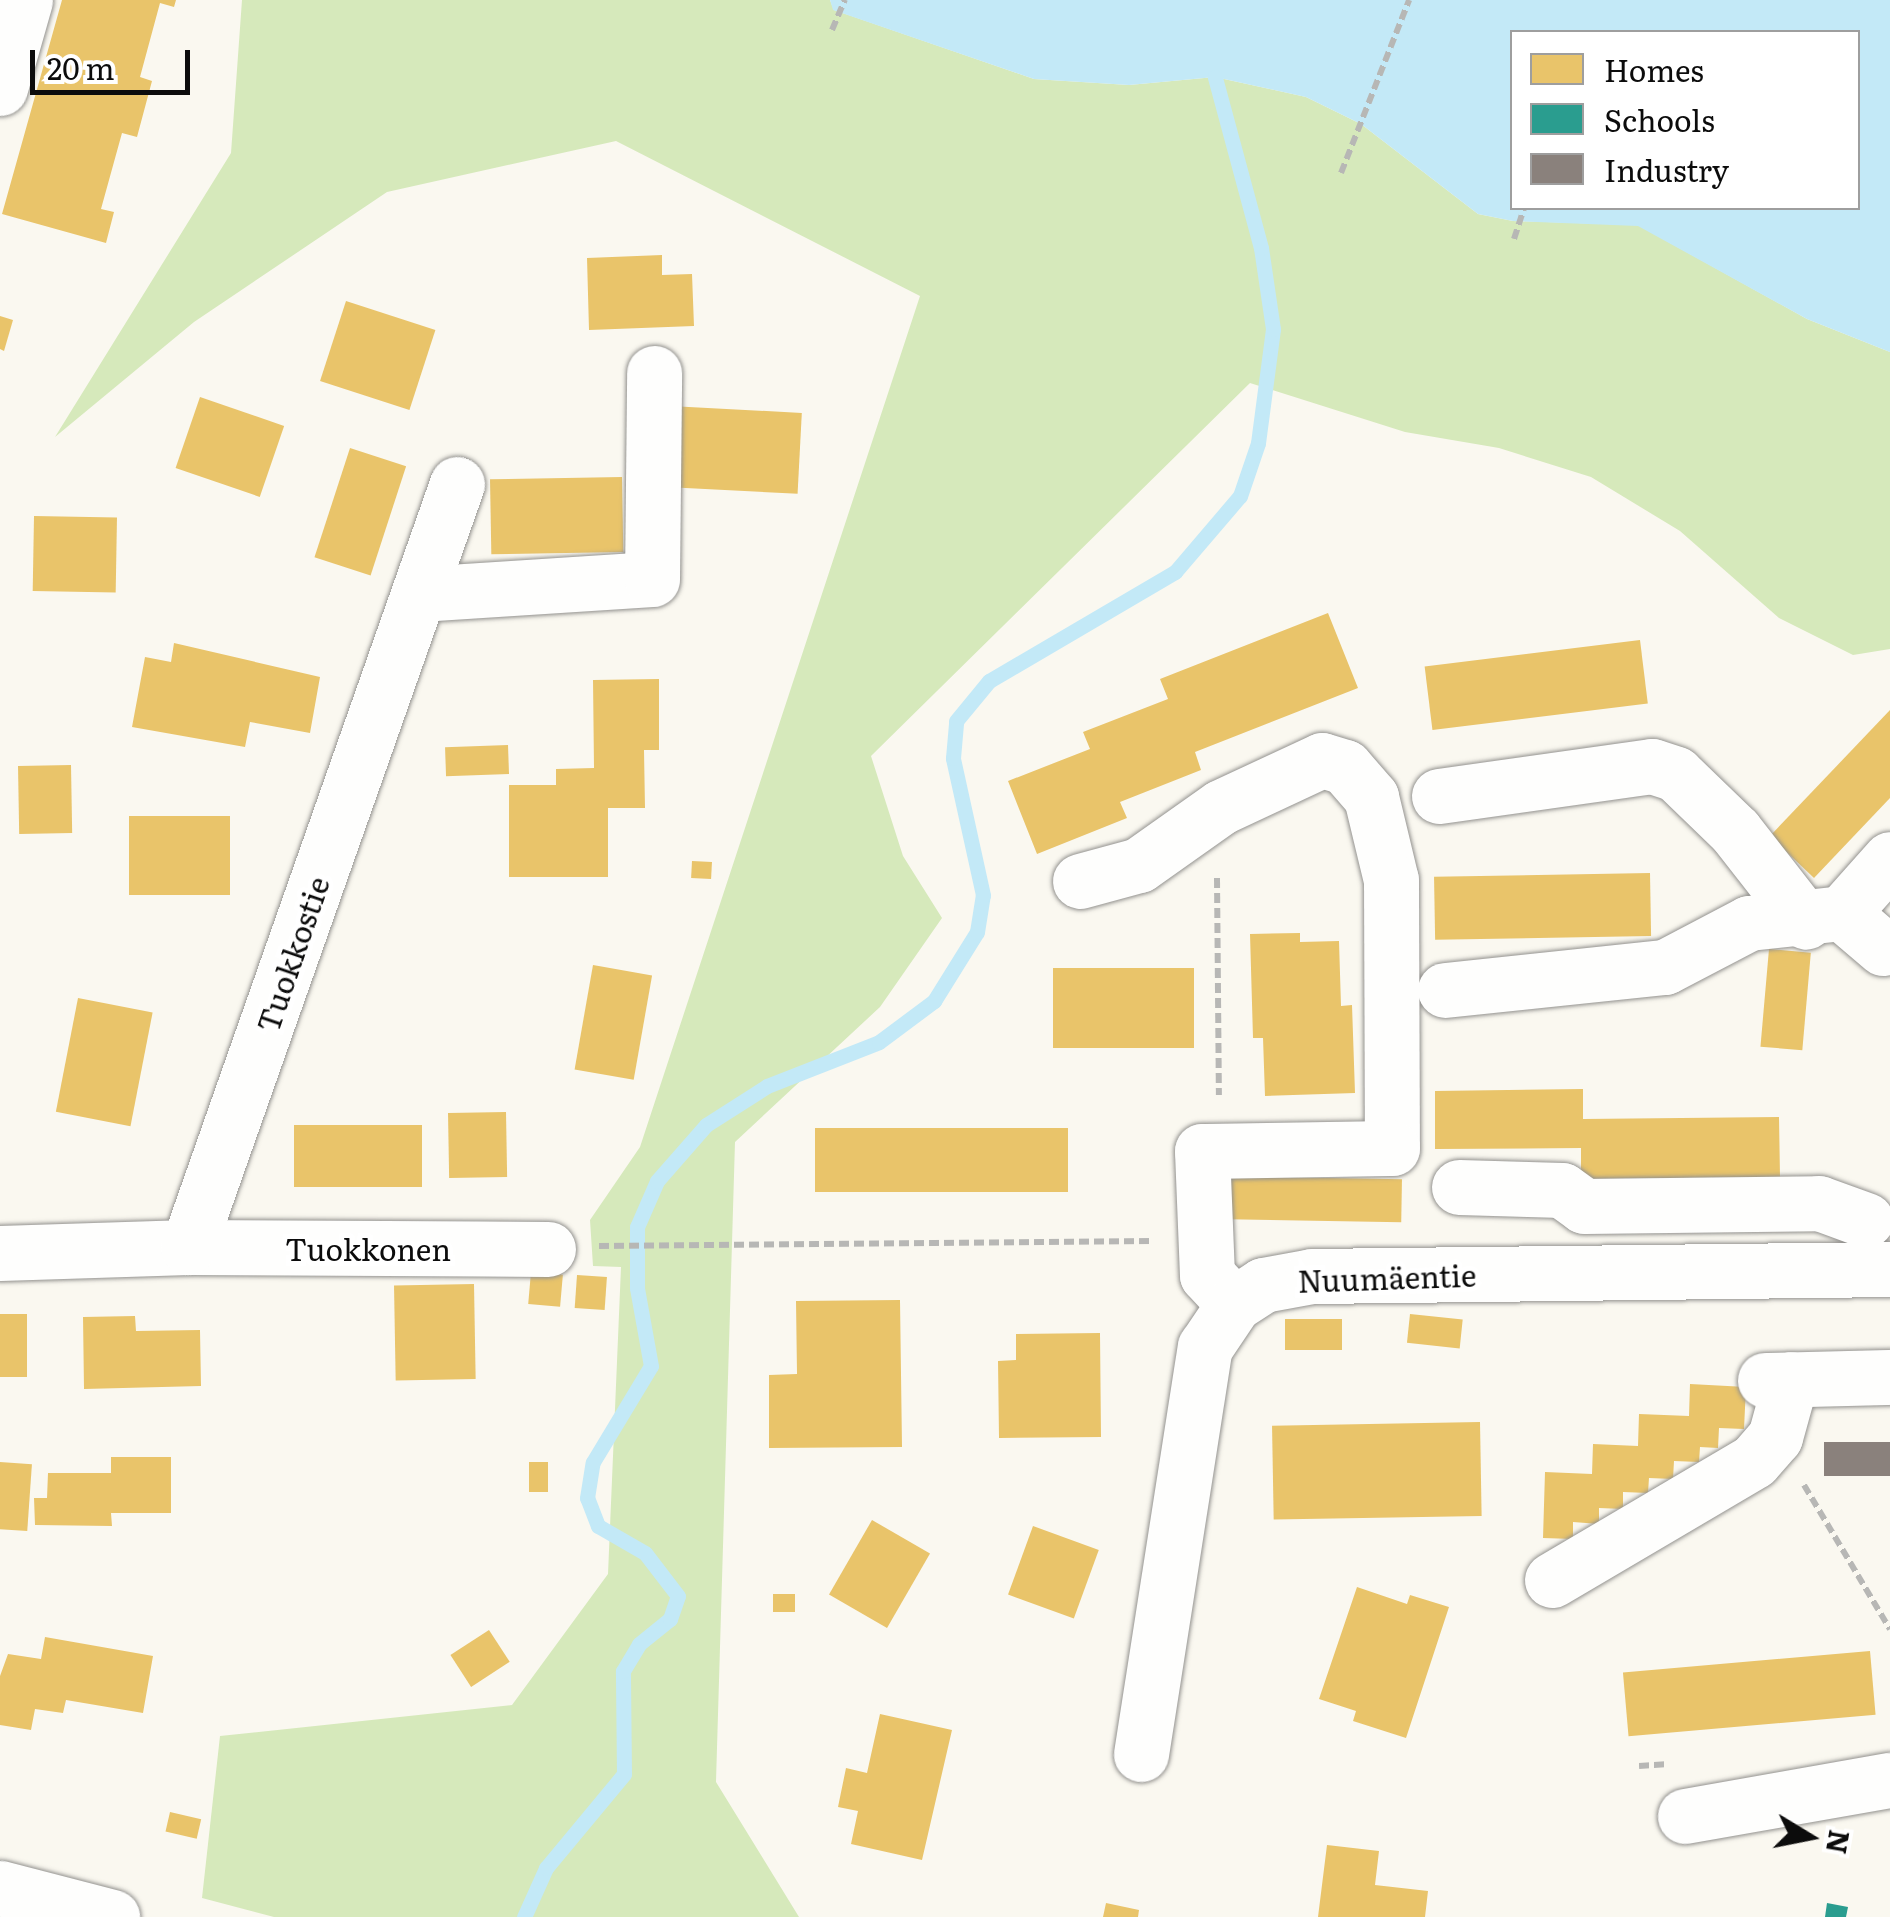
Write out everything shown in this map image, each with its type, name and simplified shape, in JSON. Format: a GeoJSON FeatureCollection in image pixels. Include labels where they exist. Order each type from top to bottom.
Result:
{"type":"FeatureCollection","features":[{"type":"Feature","properties":{"kind":"street"},"geometry":{"type":"LineString","coordinates":[[0,88],[25,0]]}},
{"type":"Feature","properties":{"kind":"street"},"geometry":{"type":"LineString","coordinates":[[418,594],[652,579],[654,373]]}},
{"type":"Feature","properties":{"kind":"street","name":"Tuokkostie"},"geometry":{"type":"LineString","coordinates":[[188,1246],[457,484]]}},
{"type":"Feature","properties":{"kind":"street"},"geometry":{"type":"LineString","coordinates":[[1080,881],[1138,864],[1275,777],[1322,760],[1345,767],[1371,797],[1392,880],[1392,1148],[1202,1151],[1207,1274],[1234,1304]]}},
{"type":"Feature","properties":{"kind":"street"},"geometry":{"type":"LineString","coordinates":[[1439,796],[1652,766],[1676,774],[1824,918],[1883,948]]}},
{"type":"Feature","properties":{"kind":"street"},"geometry":{"type":"LineString","coordinates":[[1445,990],[1665,967],[1749,923],[1824,918],[1890,860]]}},
{"type":"Feature","properties":{"kind":"street"},"geometry":{"type":"LineString","coordinates":[[1459,1187],[1562,1190],[1584,1206],[1818,1203],[1866,1220]]}},
{"type":"Feature","properties":{"kind":"street"},"geometry":{"type":"LineString","coordinates":[[0,1253],[188,1246]]}},
{"type":"Feature","properties":{"kind":"street","name":"Tuokkonen"},"geometry":{"type":"LineString","coordinates":[[188,1246],[548,1248]]}},
{"type":"Feature","properties":{"kind":"street","name":"Nuumäentie"},"geometry":{"type":"LineString","coordinates":[[1141,1754],[1205,1347],[1234,1304],[1263,1285],[1312,1276],[1890,1268]]}},
{"type":"Feature","properties":{"kind":"street"},"geometry":{"type":"LineString","coordinates":[[1552,1580],[1704,1496],[1776,1437],[1778,1379],[1890,1377]]}},
{"type":"Feature","properties":{"kind":"street"},"geometry":{"type":"LineString","coordinates":[[1685,1816],[1890,1780]]}},
{"type":"Feature","properties":{"kind":"street"},"geometry":{"type":"LineString","coordinates":[[0,1888],[112,1917]]}},
{"type":"Feature","properties":{"kind":"path"},"geometry":{"type":"LineString","coordinates":[[832,30],[845,0]]}},
{"type":"Feature","properties":{"kind":"path"},"geometry":{"type":"LineString","coordinates":[[1341,173],[1408,0]]}},
{"type":"Feature","properties":{"kind":"path"},"geometry":{"type":"LineString","coordinates":[[1514,238],[1523,210]]}},
{"type":"Feature","properties":{"kind":"path"},"geometry":{"type":"LineString","coordinates":[[1189,829],[1217,878],[1219,1150]]}},
{"type":"Feature","properties":{"kind":"path"},"geometry":{"type":"LineString","coordinates":[[608,1245],[1203,1241]]}},
{"type":"Feature","properties":{"kind":"path"},"geometry":{"type":"LineString","coordinates":[[1776,1437],[1890,1629]]}},
{"type":"Feature","properties":{"kind":"green space"},"geometry":{"type":"Polygon","coordinates":[[[242,0],[830,0],[834,10],[1034,79],[1129,85],[1215,77],[1306,97],[1361,124],[1478,214],[1513,221],[1638,225],[1807,319],[1890,352],[1890,649],[1853,655],[1779,618],[1680,531],[1591,477],[1499,448],[1405,432],[1250,383],[871,756],[903,856],[942,918],[880,1007],[735,1142],[716,1782],[799,1917],[274,1917],[202,1898],[220,1736],[512,1705],[608,1574],[621,1267],[593,1266],[590,1220],[640,1147],[920,296],[616,141],[387,192],[194,322],[55,437],[231,153],[242,0]]]}},
{"type":"Feature","properties":{"kind":"water"},"geometry":{"type":"Polygon","coordinates":[[[830,0],[1890,0],[1890,352],[1807,319],[1638,226],[1513,221],[1478,214],[1361,124],[1306,97],[1215,77],[1129,85],[1034,79],[833,10],[830,0]]]}},
{"type":"Feature","properties":{"kind":"building: Homes"},"geometry":{"type":"Polygon","coordinates":[[[62,0],[176,0],[174,7],[160,3],[140,77],[152,81],[137,137],[122,133],[101,209],[114,212],[106,243],[2,214],[62,0]]]}},
{"type":"Feature","properties":{"kind":"building: Homes"},"geometry":{"type":"Polygon","coordinates":[[[662,255],[662,275],[692,274],[694,326],[589,330],[587,258],[662,255]]]}},
{"type":"Feature","properties":{"kind":"building: Homes"},"geometry":{"type":"Polygon","coordinates":[[[346,301],[435,330],[409,410],[320,381],[346,301]]]}},
{"type":"Feature","properties":{"kind":"building: Homes"},"geometry":{"type":"Polygon","coordinates":[[[0,316],[13,320],[4,351],[0,349],[0,316]]]}},
{"type":"Feature","properties":{"kind":"building: Homes"},"geometry":{"type":"Polygon","coordinates":[[[200,397],[284,426],[260,497],[176,468],[200,397]]]}},
{"type":"Feature","properties":{"kind":"building: Homes"},"geometry":{"type":"Polygon","coordinates":[[[670,406],[802,413],[798,494],[666,487],[670,406]]]}},
{"type":"Feature","properties":{"kind":"building: Homes"},"geometry":{"type":"Polygon","coordinates":[[[350,448],[406,466],[371,576],[314,557],[350,448]]]}},
{"type":"Feature","properties":{"kind":"building: Homes"},"geometry":{"type":"Polygon","coordinates":[[[622,477],[623,552],[491,554],[490,479],[622,477]]]}},
{"type":"Feature","properties":{"kind":"building: Homes"},"geometry":{"type":"Polygon","coordinates":[[[34,516],[117,517],[116,592],[33,591],[34,516]]]}},
{"type":"Feature","properties":{"kind":"building: Homes"},"geometry":{"type":"Polygon","coordinates":[[[1328,613],[1358,688],[1195,752],[1201,770],[1120,802],[1127,818],[1037,854],[1008,781],[1090,749],[1083,732],[1168,699],[1160,679],[1328,613]]]}},
{"type":"Feature","properties":{"kind":"building: Homes"},"geometry":{"type":"Polygon","coordinates":[[[1640,640],[1648,704],[1432,730],[1425,666],[1640,640]]]}},
{"type":"Feature","properties":{"kind":"building: Homes"},"geometry":{"type":"Polygon","coordinates":[[[174,643],[320,677],[310,733],[250,722],[245,747],[132,727],[145,657],[171,662],[174,643]]]}},
{"type":"Feature","properties":{"kind":"building: Homes"},"geometry":{"type":"Polygon","coordinates":[[[659,679],[659,750],[644,750],[645,808],[608,808],[608,877],[509,877],[509,785],[556,785],[556,769],[594,768],[593,680],[659,679]]]}},
{"type":"Feature","properties":{"kind":"building: Homes"},"geometry":{"type":"Polygon","coordinates":[[[1890,710],[1890,798],[1814,878],[1770,836],[1890,710]]]}},
{"type":"Feature","properties":{"kind":"building: Homes"},"geometry":{"type":"Polygon","coordinates":[[[508,745],[509,774],[446,776],[445,747],[508,745]]]}},
{"type":"Feature","properties":{"kind":"building: Homes"},"geometry":{"type":"Polygon","coordinates":[[[71,765],[72,833],[19,834],[18,766],[71,765]]]}},
{"type":"Feature","properties":{"kind":"building: Homes"},"geometry":{"type":"Polygon","coordinates":[[[129,816],[230,816],[230,895],[129,895],[129,816]]]}},
{"type":"Feature","properties":{"kind":"building: Homes"},"geometry":{"type":"Polygon","coordinates":[[[692,861],[712,862],[711,879],[691,878],[692,861]]]}},
{"type":"Feature","properties":{"kind":"building: Homes"},"geometry":{"type":"Polygon","coordinates":[[[1650,873],[1651,936],[1435,940],[1434,877],[1650,873]]]}},
{"type":"Feature","properties":{"kind":"building: Homes"},"geometry":{"type":"Polygon","coordinates":[[[1300,933],[1300,942],[1339,941],[1341,1006],[1352,1005],[1355,1093],[1265,1096],[1263,1038],[1253,1038],[1250,934],[1300,933]]]}},
{"type":"Feature","properties":{"kind":"building: Homes"},"geometry":{"type":"Polygon","coordinates":[[[1769,949],[1811,953],[1802,1050],[1760,1047],[1769,949]]]}},
{"type":"Feature","properties":{"kind":"building: Homes"},"geometry":{"type":"Polygon","coordinates":[[[593,965],[652,975],[634,1080],[575,1069],[593,965]]]}},
{"type":"Feature","properties":{"kind":"building: Homes"},"geometry":{"type":"Polygon","coordinates":[[[1053,968],[1194,968],[1194,1048],[1053,1048],[1053,968]]]}},
{"type":"Feature","properties":{"kind":"building: Homes"},"geometry":{"type":"Polygon","coordinates":[[[78,998],[153,1013],[130,1126],[56,1112],[78,998]]]}},
{"type":"Feature","properties":{"kind":"building: Homes"},"geometry":{"type":"Polygon","coordinates":[[[1583,1089],[1583,1119],[1779,1117],[1780,1177],[1581,1179],[1581,1148],[1435,1149],[1435,1091],[1583,1089]]]}},
{"type":"Feature","properties":{"kind":"building: Homes"},"geometry":{"type":"Polygon","coordinates":[[[506,1112],[507,1177],[449,1178],[448,1113],[506,1112]]]}},
{"type":"Feature","properties":{"kind":"building: Homes"},"geometry":{"type":"Polygon","coordinates":[[[294,1125],[422,1125],[422,1187],[294,1187],[294,1125]]]}},
{"type":"Feature","properties":{"kind":"building: Homes"},"geometry":{"type":"Polygon","coordinates":[[[815,1128],[1068,1128],[1068,1192],[815,1192],[815,1128]]]}},
{"type":"Feature","properties":{"kind":"building: Homes"},"geometry":{"type":"Polygon","coordinates":[[[1215,1176],[1402,1179],[1401,1222],[1214,1219],[1215,1176]]]}},
{"type":"Feature","properties":{"kind":"building: Homes"},"geometry":{"type":"Polygon","coordinates":[[[531,1272],[563,1275],[560,1307],[528,1304],[531,1272]]]}},
{"type":"Feature","properties":{"kind":"building: Homes"},"geometry":{"type":"Polygon","coordinates":[[[577,1275],[607,1277],[605,1310],[575,1308],[577,1275]]]}},
{"type":"Feature","properties":{"kind":"building: Homes"},"geometry":{"type":"Polygon","coordinates":[[[474,1284],[476,1379],[396,1380],[394,1285],[474,1284]]]}},
{"type":"Feature","properties":{"kind":"building: Homes"},"geometry":{"type":"Polygon","coordinates":[[[900,1300],[902,1447],[769,1448],[769,1375],[797,1374],[796,1301],[900,1300]]]}},
{"type":"Feature","properties":{"kind":"building: Homes"},"geometry":{"type":"Polygon","coordinates":[[[0,1314],[27,1314],[27,1377],[0,1377],[0,1314]]]}},
{"type":"Feature","properties":{"kind":"building: Homes"},"geometry":{"type":"Polygon","coordinates":[[[1410,1314],[1463,1320],[1460,1348],[1407,1343],[1410,1314]]]}},
{"type":"Feature","properties":{"kind":"building: Homes"},"geometry":{"type":"Polygon","coordinates":[[[135,1316],[136,1331],[200,1330],[201,1386],[84,1389],[83,1317],[135,1316]]]}},
{"type":"Feature","properties":{"kind":"building: Homes"},"geometry":{"type":"Polygon","coordinates":[[[1285,1319],[1342,1319],[1342,1350],[1285,1350],[1285,1319]]]}},
{"type":"Feature","properties":{"kind":"building: Homes"},"geometry":{"type":"Polygon","coordinates":[[[1100,1333],[1101,1437],[999,1438],[998,1361],[1016,1360],[1016,1334],[1100,1333]]]}},
{"type":"Feature","properties":{"kind":"building: Homes"},"geometry":{"type":"Polygon","coordinates":[[[1690,1384],[1746,1387],[1744,1429],[1719,1428],[1718,1448],[1700,1447],[1699,1462],[1674,1461],[1673,1479],[1649,1478],[1648,1493],[1623,1492],[1623,1509],[1599,1508],[1599,1524],[1573,1522],[1573,1539],[1543,1538],[1545,1472],[1592,1474],[1593,1444],[1638,1446],[1639,1414],[1689,1416],[1690,1384]]]}},
{"type":"Feature","properties":{"kind":"building: Homes"},"geometry":{"type":"Polygon","coordinates":[[[1480,1422],[1482,1516],[1274,1520],[1272,1426],[1480,1422]]]}},
{"type":"Feature","properties":{"kind":"building: Homes"},"geometry":{"type":"Polygon","coordinates":[[[111,1457],[171,1457],[171,1513],[111,1513],[112,1526],[35,1525],[34,1498],[47,1498],[48,1473],[111,1473],[111,1457]]]}},
{"type":"Feature","properties":{"kind":"building: Homes"},"geometry":{"type":"Polygon","coordinates":[[[0,1462],[32,1464],[27,1531],[0,1529],[0,1462]]]}},
{"type":"Feature","properties":{"kind":"building: Homes"},"geometry":{"type":"Polygon","coordinates":[[[529,1462],[548,1462],[548,1492],[529,1492],[529,1462]]]}},
{"type":"Feature","properties":{"kind":"building: Homes"},"geometry":{"type":"Polygon","coordinates":[[[872,1520],[930,1554],[887,1628],[829,1594],[872,1520]]]}},
{"type":"Feature","properties":{"kind":"building: Homes"},"geometry":{"type":"Polygon","coordinates":[[[1033,1526],[1099,1550],[1074,1619],[1008,1595],[1033,1526]]]}},
{"type":"Feature","properties":{"kind":"building: Homes"},"geometry":{"type":"Polygon","coordinates":[[[1357,1587],[1407,1604],[1410,1595],[1449,1607],[1406,1738],[1353,1721],[1356,1711],[1319,1699],[1357,1587]]]}},
{"type":"Feature","properties":{"kind":"building: Homes"},"geometry":{"type":"Polygon","coordinates":[[[773,1594],[795,1594],[795,1612],[773,1612],[773,1594]]]}},
{"type":"Feature","properties":{"kind":"building: Homes"},"geometry":{"type":"Polygon","coordinates":[[[489,1630],[510,1662],[471,1687],[450,1655],[489,1630]]]}},
{"type":"Feature","properties":{"kind":"building: Homes"},"geometry":{"type":"Polygon","coordinates":[[[45,1637],[153,1656],[143,1713],[66,1700],[63,1713],[35,1709],[31,1730],[0,1725],[0,1676],[8,1654],[41,1659],[45,1637]]]}},
{"type":"Feature","properties":{"kind":"building: Homes"},"geometry":{"type":"Polygon","coordinates":[[[1870,1651],[1876,1715],[1629,1736],[1623,1673],[1870,1651]]]}},
{"type":"Feature","properties":{"kind":"building: Homes"},"geometry":{"type":"Polygon","coordinates":[[[880,1714],[952,1730],[922,1860],[851,1844],[858,1811],[838,1807],[846,1768],[867,1773],[880,1714]]]}},
{"type":"Feature","properties":{"kind":"building: Homes"},"geometry":{"type":"Polygon","coordinates":[[[170,1812],[201,1819],[197,1839],[166,1831],[170,1812]]]}},
{"type":"Feature","properties":{"kind":"building: Homes"},"geometry":{"type":"Polygon","coordinates":[[[1327,1845],[1379,1851],[1375,1885],[1428,1891],[1425,1917],[1318,1917],[1327,1845]]]}},
{"type":"Feature","properties":{"kind":"building: Homes"},"geometry":{"type":"Polygon","coordinates":[[[1106,1903],[1139,1910],[1138,1917],[1103,1917],[1106,1903]]]}},
{"type":"Feature","properties":{"kind":"building: Schools"},"geometry":{"type":"Polygon","coordinates":[[[1827,1903],[1848,1907],[1846,1917],[1825,1917],[1827,1903]]]}},
{"type":"Feature","properties":{"kind":"building: Industry"},"geometry":{"type":"Polygon","coordinates":[[[1824,1442],[1890,1442],[1890,1476],[1824,1476],[1824,1442]]]}},
{"type":"Feature","properties":{"kind":"waterway"},"geometry":{"type":"LineString","coordinates":[[524,1917],[546,1868],[624,1774],[623,1671],[639,1644],[670,1619],[678,1596],[645,1553],[598,1526],[587,1498],[593,1462],[651,1366],[637,1288],[637,1227],[657,1181],[706,1125],[767,1086],[879,1042],[934,1001],[977,932],[983,895],[953,758],[956,721],[989,681],[1175,572],[1240,496],[1258,443],[1273,329],[1261,248],[1215,77]]}}]}
